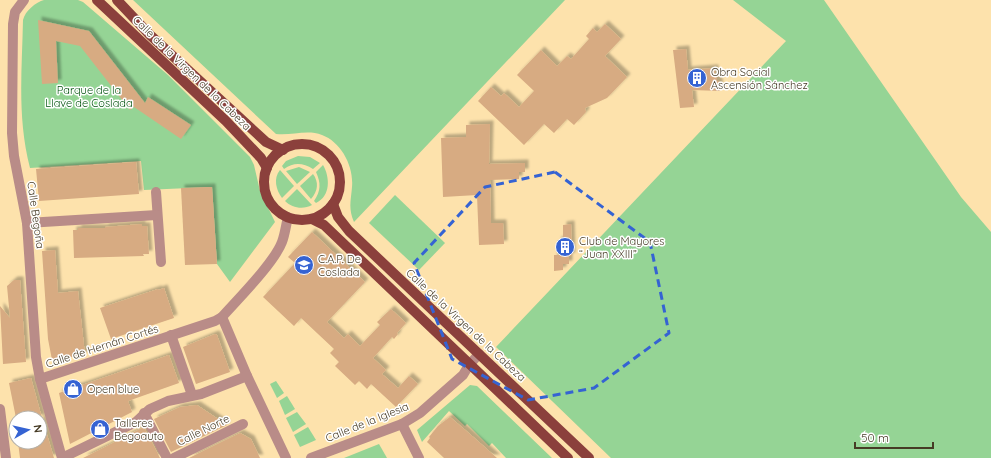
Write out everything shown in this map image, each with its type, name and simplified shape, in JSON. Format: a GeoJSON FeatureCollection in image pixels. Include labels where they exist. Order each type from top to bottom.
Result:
{"type":"FeatureCollection","features":[{"type":"Feature","properties":{"kind":"main road","name":"Calle de la Virgen de la Cabeza"},"geometry":{"type":"LineString","coordinates":[[97,0],[226,121],[261,158],[267,168]]}},
{"type":"Feature","properties":{"kind":"main road","name":"Calle de la Virgen de la Cabeza"},"geometry":{"type":"LineString","coordinates":[[117,0],[150,35],[266,142],[283,150]]}},
{"type":"Feature","properties":{"kind":"main road"},"geometry":{"type":"LineString","coordinates":[[296,145],[310,145],[318,148],[333,160],[340,177],[338,196],[328,211],[312,219],[296,220],[275,209],[268,199],[264,178],[271,160],[283,150],[296,145]]}},
{"type":"Feature","properties":{"kind":"main road","name":"Calle de la Virgen de la Cabeza"},"geometry":{"type":"LineString","coordinates":[[333,204],[338,216],[349,231],[589,458]]}},
{"type":"Feature","properties":{"kind":"main road"},"geometry":{"type":"LineString","coordinates":[[312,219],[324,225],[568,458]]}},
{"type":"Feature","properties":{"kind":"street","name":"Calle Begoña"},"geometry":{"type":"LineString","coordinates":[[24,0],[15,12],[13,24],[11,106],[14,156],[27,223],[36,357],[40,379],[62,458]]}},
{"type":"Feature","properties":{"kind":"street"},"geometry":{"type":"LineString","coordinates":[[156,192],[161,262]]}},
{"type":"Feature","properties":{"kind":"street"},"geometry":{"type":"LineString","coordinates":[[27,223],[158,215]]}},
{"type":"Feature","properties":{"kind":"street"},"geometry":{"type":"LineString","coordinates":[[286,458],[247,376],[222,317],[268,264],[279,248],[282,242],[288,217]]}},
{"type":"Feature","properties":{"kind":"street","name":"Calle de Hernán Cortés"},"geometry":{"type":"LineString","coordinates":[[40,379],[215,321],[222,317]]}},
{"type":"Feature","properties":{"kind":"street","name":"Calle de Hernán Cortés"},"geometry":{"type":"LineString","coordinates":[[171,335],[192,395]]}},
{"type":"Feature","properties":{"kind":"street","name":"Calle de la Iglesia"},"geometry":{"type":"LineString","coordinates":[[311,458],[402,424],[428,407],[463,375],[469,365],[479,354]]}},
{"type":"Feature","properties":{"kind":"street"},"geometry":{"type":"LineString","coordinates":[[62,458],[136,422],[144,413],[168,401],[201,394],[247,376]]}},
{"type":"Feature","properties":{"kind":"street"},"geometry":{"type":"LineString","coordinates":[[0,409],[6,458]]}},
{"type":"Feature","properties":{"kind":"street"},"geometry":{"type":"LineString","coordinates":[[144,413],[167,458]]}},
{"type":"Feature","properties":{"kind":"street","name":"Calle Norte"},"geometry":{"type":"LineString","coordinates":[[174,458],[243,424]]}},
{"type":"Feature","properties":{"kind":"street"},"geometry":{"type":"LineString","coordinates":[[402,424],[419,458]]}},
{"type":"Feature","properties":{"kind":"highlighted area"},"geometry":{"type":"Polygon","coordinates":[[[555,172],[650,242],[669,333],[594,388],[528,400],[452,359],[414,263],[485,187],[555,172]]]}},
{"type":"Feature","properties":{"kind":"green space","name":"Parque de la Llave de Coslada"},"geometry":{"type":"Polygon","coordinates":[[[44,0],[78,0],[83,2],[168,75],[250,157],[254,165],[260,191],[275,222],[230,282],[217,264],[212,187],[144,190],[141,161],[30,168],[23,131],[21,94],[23,20],[31,7],[44,0]]]}},
{"type":"Feature","properties":{"kind":"green space"},"geometry":{"type":"Polygon","coordinates":[[[133,0],[565,0],[354,222],[350,209],[352,187],[351,171],[345,156],[335,143],[329,138],[316,133],[276,134],[133,0]]]}},
{"type":"Feature","properties":{"kind":"green space"},"geometry":{"type":"Polygon","coordinates":[[[733,0],[824,0],[961,197],[991,232],[991,458],[611,458],[496,347],[786,41],[733,0]]]}},
{"type":"Feature","properties":{"kind":"green space"},"geometry":{"type":"Polygon","coordinates":[[[298,156],[310,157],[320,163],[313,169],[306,165],[295,164],[284,169],[282,166],[286,161],[298,156]]]}},
{"type":"Feature","properties":{"kind":"green space"},"geometry":{"type":"Polygon","coordinates":[[[323,165],[327,175],[328,186],[324,196],[316,203],[314,201],[320,187],[316,172],[323,165]]]}},
{"type":"Feature","properties":{"kind":"green space"},"geometry":{"type":"Polygon","coordinates":[[[299,167],[310,172],[297,184],[286,171],[299,167]]]}},
{"type":"Feature","properties":{"kind":"green space"},"geometry":{"type":"Polygon","coordinates":[[[280,170],[294,186],[282,198],[276,184],[280,170]]]}},
{"type":"Feature","properties":{"kind":"green space"},"geometry":{"type":"Polygon","coordinates":[[[313,174],[317,186],[311,199],[300,186],[313,174]]]}},
{"type":"Feature","properties":{"kind":"green space"},"geometry":{"type":"Polygon","coordinates":[[[297,189],[312,205],[309,207],[298,208],[285,201],[297,189]]]}},
{"type":"Feature","properties":{"kind":"green space"},"geometry":{"type":"Polygon","coordinates":[[[395,195],[445,243],[419,270],[369,223],[395,195]]]}},
{"type":"Feature","properties":{"kind":"green space"},"geometry":{"type":"Polygon","coordinates":[[[276,381],[284,393],[277,398],[270,384],[276,381]]]}},
{"type":"Feature","properties":{"kind":"green space"},"geometry":{"type":"Polygon","coordinates":[[[470,385],[477,386],[552,458],[506,458],[492,443],[489,446],[467,424],[465,426],[449,411],[422,442],[417,430],[470,385]]]}},
{"type":"Feature","properties":{"kind":"green space"},"geometry":{"type":"Polygon","coordinates":[[[287,396],[295,409],[285,415],[279,401],[287,396]]]}},
{"type":"Feature","properties":{"kind":"green space"},"geometry":{"type":"Polygon","coordinates":[[[297,412],[306,424],[293,432],[286,418],[297,412]]]}},
{"type":"Feature","properties":{"kind":"green space"},"geometry":{"type":"Polygon","coordinates":[[[308,427],[316,440],[300,447],[294,435],[308,427]]]}},
{"type":"Feature","properties":{"kind":"green space"},"geometry":{"type":"Polygon","coordinates":[[[379,444],[387,458],[344,458],[379,444]]]}},
{"type":"Feature","properties":{"kind":"building"},"geometry":{"type":"Polygon","coordinates":[[[38,20],[89,31],[145,103],[148,97],[191,125],[181,139],[134,107],[130,110],[80,46],[56,41],[58,83],[42,84],[38,20]]]}},
{"type":"Feature","properties":{"kind":"building"},"geometry":{"type":"Polygon","coordinates":[[[605,24],[621,39],[605,56],[627,77],[607,98],[585,108],[586,112],[574,125],[567,119],[554,133],[544,124],[524,145],[478,101],[491,87],[501,96],[504,93],[519,107],[534,91],[517,75],[541,50],[557,66],[567,56],[571,59],[589,39],[586,36],[593,28],[597,32],[605,24]]]}},
{"type":"Feature","properties":{"kind":"building","name":"Obra Social Ascensión Sánchez"},"geometry":{"type":"Polygon","coordinates":[[[686,49],[688,70],[715,68],[715,76],[717,76],[717,81],[719,81],[720,91],[692,90],[694,107],[680,108],[673,50],[686,49]]]}},
{"type":"Feature","properties":{"kind":"building"},"geometry":{"type":"Polygon","coordinates":[[[490,124],[489,164],[525,163],[525,172],[519,172],[519,179],[490,180],[491,223],[503,223],[504,244],[479,245],[477,195],[443,197],[441,138],[466,137],[466,125],[490,124]]]}},
{"type":"Feature","properties":{"kind":"building"},"geometry":{"type":"Polygon","coordinates":[[[136,162],[139,194],[39,201],[36,169],[136,162]]]}},
{"type":"Feature","properties":{"kind":"building"},"geometry":{"type":"Polygon","coordinates":[[[212,187],[217,264],[185,265],[181,188],[212,187]]]}},
{"type":"Feature","properties":{"kind":"building"},"geometry":{"type":"Polygon","coordinates":[[[142,224],[142,226],[147,226],[149,254],[143,254],[144,256],[74,258],[73,230],[78,230],[78,228],[105,228],[142,224]]]}},
{"type":"Feature","properties":{"kind":"building","name":"Club de Mayores “Juan XXIII”"},"geometry":{"type":"Polygon","coordinates":[[[571,224],[572,256],[569,256],[569,264],[563,264],[563,270],[554,271],[554,255],[559,255],[558,240],[563,239],[563,225],[571,224]]]}},
{"type":"Feature","properties":{"kind":"building"},"geometry":{"type":"Polygon","coordinates":[[[312,232],[365,282],[327,322],[344,338],[348,334],[360,346],[380,325],[377,322],[391,309],[406,323],[394,339],[392,337],[373,358],[386,370],[382,374],[398,388],[409,376],[418,384],[396,407],[371,384],[367,389],[359,381],[355,385],[335,366],[339,362],[330,353],[334,349],[301,318],[294,326],[263,297],[295,263],[288,257],[312,232]]]}},
{"type":"Feature","properties":{"kind":"building"},"geometry":{"type":"Polygon","coordinates":[[[55,250],[58,293],[78,291],[85,355],[52,360],[48,339],[42,251],[55,250]]]}},
{"type":"Feature","properties":{"kind":"building"},"geometry":{"type":"Polygon","coordinates":[[[14,280],[20,280],[26,362],[3,364],[0,306],[10,318],[7,286],[14,280]]]}},
{"type":"Feature","properties":{"kind":"building"},"geometry":{"type":"Polygon","coordinates":[[[164,288],[174,318],[111,339],[100,308],[164,288]]]}},
{"type":"Feature","properties":{"kind":"building"},"geometry":{"type":"Polygon","coordinates":[[[215,334],[217,335],[230,372],[196,384],[183,347],[215,334]]]}},
{"type":"Feature","properties":{"kind":"building"},"geometry":{"type":"Polygon","coordinates":[[[169,355],[179,383],[128,401],[132,412],[70,444],[59,393],[169,355]]]}},
{"type":"Feature","properties":{"kind":"building"},"geometry":{"type":"Polygon","coordinates":[[[31,378],[40,410],[14,410],[9,383],[31,378]]]}},
{"type":"Feature","properties":{"kind":"building"},"geometry":{"type":"Polygon","coordinates":[[[197,405],[227,425],[171,452],[154,419],[180,407],[197,405]]]}},
{"type":"Feature","properties":{"kind":"building"},"geometry":{"type":"Polygon","coordinates":[[[450,417],[497,458],[444,458],[427,442],[438,426],[450,417]]]}},
{"type":"Feature","properties":{"kind":"building"},"geometry":{"type":"Polygon","coordinates":[[[144,427],[160,458],[83,458],[105,447],[144,427]]]}},
{"type":"Feature","properties":{"kind":"building"},"geometry":{"type":"Polygon","coordinates":[[[240,433],[251,439],[260,458],[189,458],[240,433]]]}},
{"type":"Feature","properties":{"kind":"building"},"geometry":{"type":"Polygon","coordinates":[[[48,438],[54,458],[20,458],[19,450],[48,450],[48,438]]]}},
{"type":"Feature","properties":{"kind":"place","name":"Obra Social Ascensión Sánchez"},"geometry":{"type":"Point","coordinates":[697,78]}},
{"type":"Feature","properties":{"kind":"place","name":"Club de Mayores “Juan XXIII”"},"geometry":{"type":"Point","coordinates":[565,247]}},
{"type":"Feature","properties":{"kind":"place","name":"C.A.P. De Coslada"},"geometry":{"type":"Point","coordinates":[304,265]}},
{"type":"Feature","properties":{"kind":"place","name":"Open blue"},"geometry":{"type":"Point","coordinates":[73,389]}},
{"type":"Feature","properties":{"kind":"place","name":"Talleres Begoauto"},"geometry":{"type":"Point","coordinates":[100,429]}}]}
